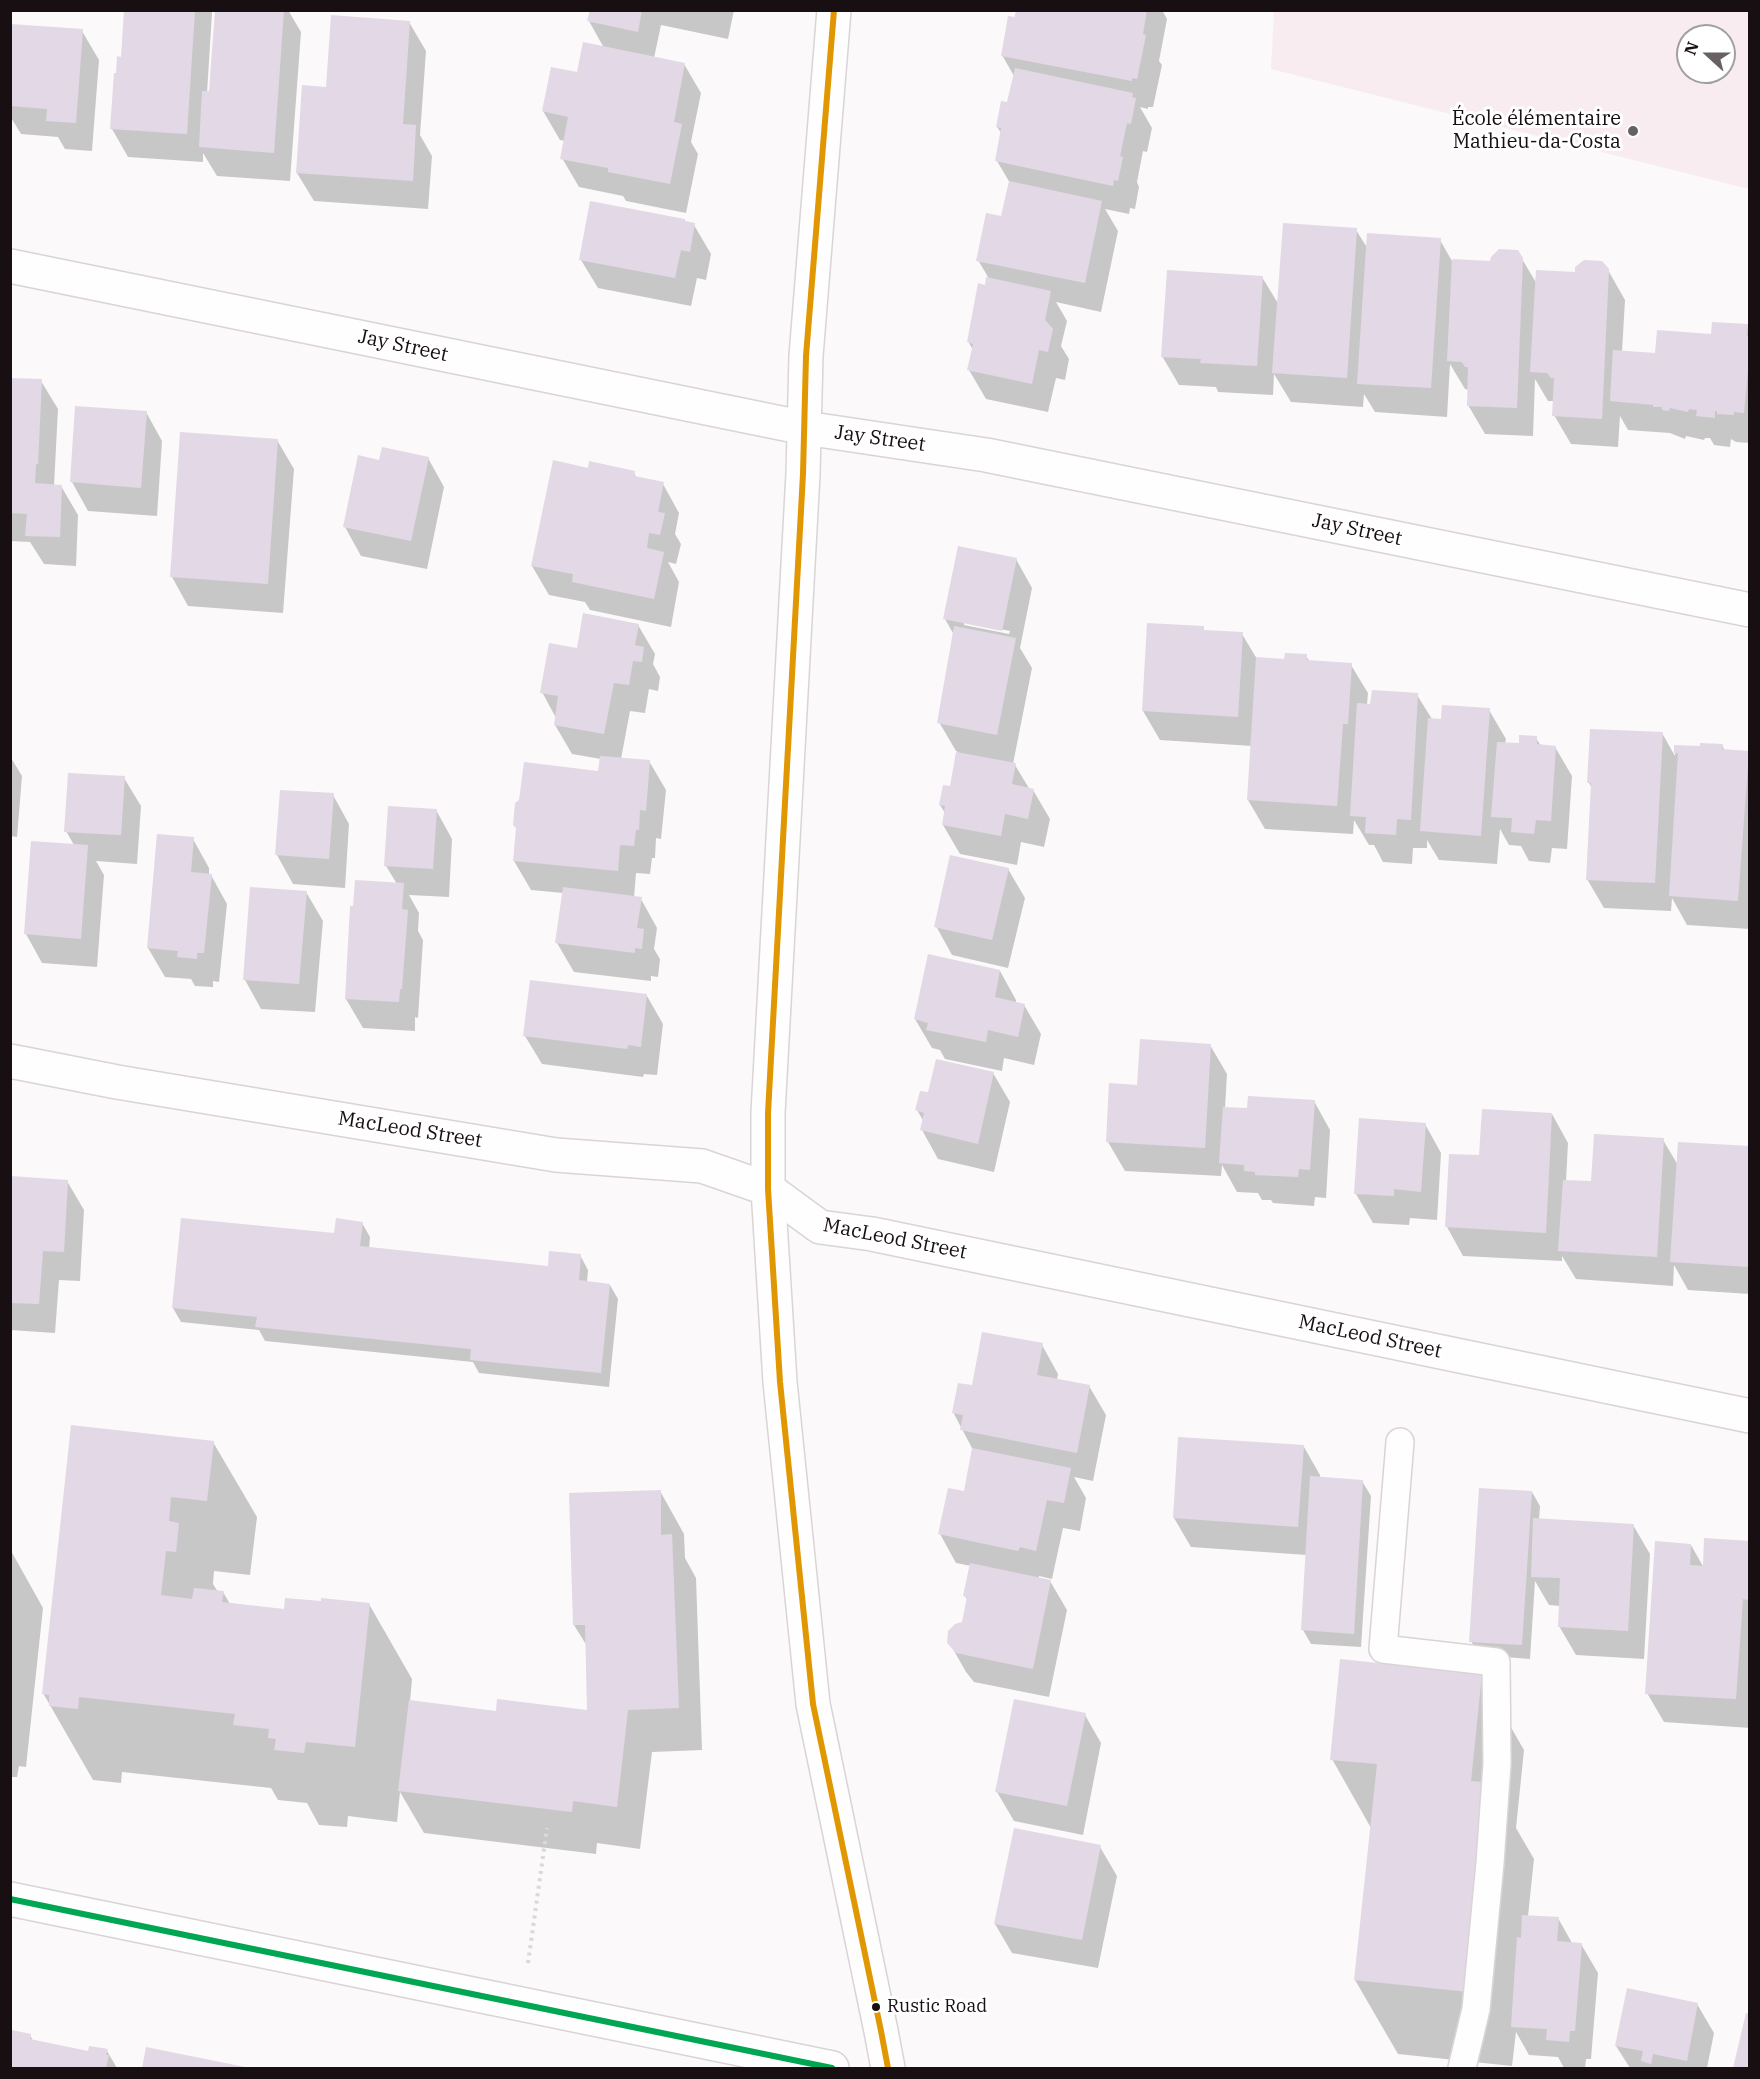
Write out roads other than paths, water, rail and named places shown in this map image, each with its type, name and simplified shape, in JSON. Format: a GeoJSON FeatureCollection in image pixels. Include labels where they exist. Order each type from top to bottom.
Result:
{"type":"FeatureCollection","features":[{"type":"Feature","properties":{"kind":"street"},"geometry":{"type":"LineString","coordinates":[[834,10],[806,356],[805,428],[768,1113],[768,1189],[780,1382],[813,1704],[888,2068]]}},
{"type":"Feature","properties":{"kind":"street","name":"Jay Street"},"geometry":{"type":"LineString","coordinates":[[10,266],[805,428],[986,455],[1749,610]]}},
{"type":"Feature","properties":{"kind":"street","name":"MacLeod Street"},"geometry":{"type":"LineString","coordinates":[[10,1061],[117,1082],[556,1155],[702,1167],[768,1189],[820,1227],[872,1234],[1749,1416]]}},
{"type":"Feature","properties":{"kind":"street"},"geometry":{"type":"LineString","coordinates":[[10,1899],[832,2068]]}},
{"type":"Feature","properties":{"kind":"lane"},"geometry":{"type":"LineString","coordinates":[[1400,1442],[1383,1648],[1496,1662],[1497,1764],[1490,1863],[1476,2009],[1462,2068]]}},
{"type":"Feature","properties":{"kind":"place","name":"École élémentaire Mathieu-da-Costa"},"geometry":{"type":"Point","coordinates":[1633,131]}},
{"type":"Feature","properties":{"kind":"place","name":"Rustic Road"},"geometry":{"type":"Point","coordinates":[876,2007]}}]}
